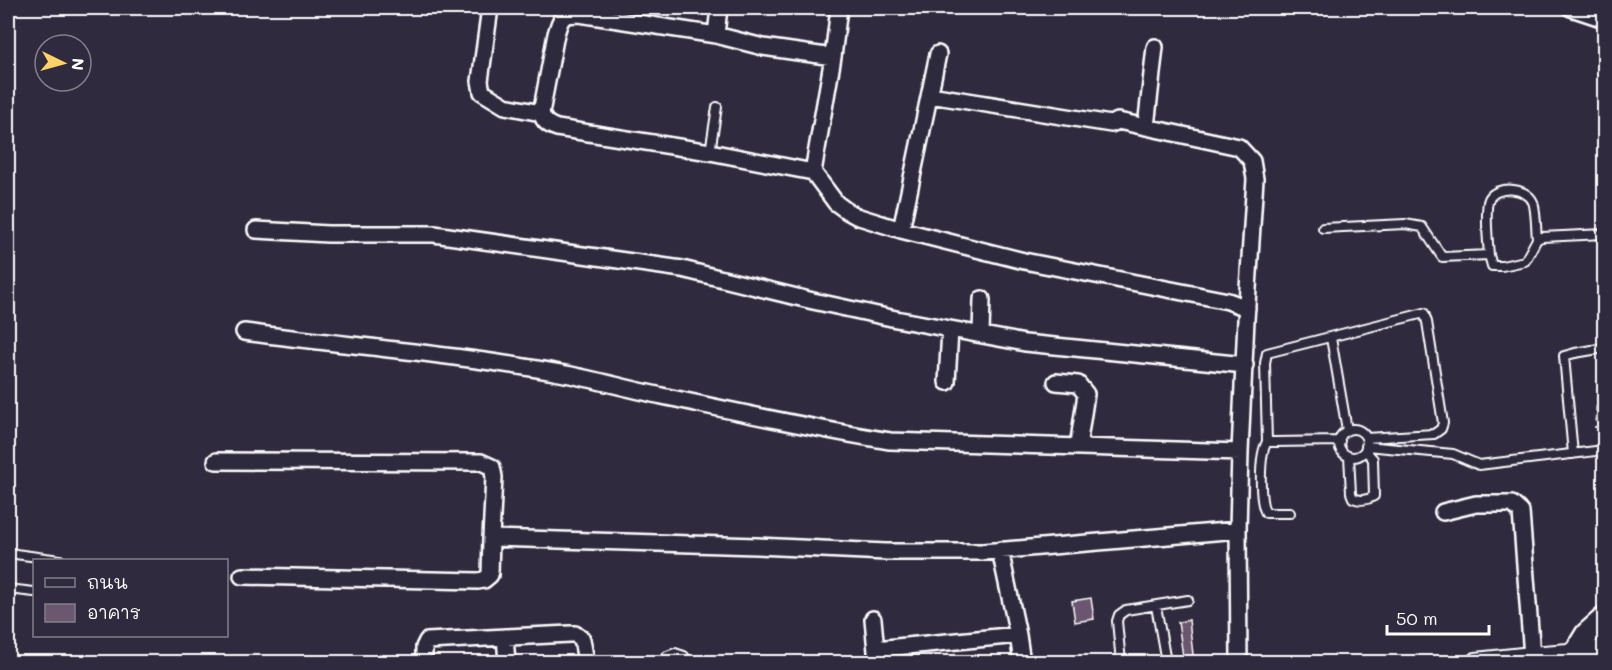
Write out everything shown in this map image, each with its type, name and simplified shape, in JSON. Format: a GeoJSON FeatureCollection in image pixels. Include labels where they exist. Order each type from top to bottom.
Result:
{"type":"FeatureCollection","features":[{"type":"Feature","properties":{"kind":"main road"},"geometry":{"type":"LineString","coordinates":[[1576,652],[1587,634],[1605,619]]}},
{"type":"Feature","properties":{"kind":"street"},"geometry":{"type":"LineString","coordinates":[[489,8],[480,81],[482,92],[505,106],[542,113]]}},
{"type":"Feature","properties":{"kind":"street"},"geometry":{"type":"LineString","coordinates":[[716,35],[719,8]]}},
{"type":"Feature","properties":{"kind":"street"},"geometry":{"type":"LineString","coordinates":[[813,172],[839,8]]}},
{"type":"Feature","properties":{"kind":"street"},"geometry":{"type":"LineString","coordinates":[[1571,8],[1605,19]]}},
{"type":"Feature","properties":{"kind":"street"},"geometry":{"type":"LineString","coordinates":[[833,57],[763,47],[716,35],[568,14],[560,22],[556,34],[542,113],[543,120],[549,126],[557,128],[710,152],[813,172],[836,203],[856,216],[901,230],[1024,261],[1228,301],[1247,308]]}},
{"type":"Feature","properties":{"kind":"street"},"geometry":{"type":"LineString","coordinates":[[1146,127],[1155,47]]}},
{"type":"Feature","properties":{"kind":"street"},"geometry":{"type":"LineString","coordinates":[[901,230],[938,54]]}},
{"type":"Feature","properties":{"kind":"street"},"geometry":{"type":"LineString","coordinates":[[930,95],[1111,124],[1118,121],[1239,147],[1252,161],[1255,179],[1240,452],[1239,663]]}},
{"type":"Feature","properties":{"kind":"street"},"geometry":{"type":"LineString","coordinates":[[256,230],[328,234],[434,234],[682,269],[813,301],[950,330],[1025,343],[1245,366]]}},
{"type":"Feature","properties":{"kind":"street"},"geometry":{"type":"LineString","coordinates":[[981,334],[982,299]]}},
{"type":"Feature","properties":{"kind":"street"},"geometry":{"type":"LineString","coordinates":[[947,382],[950,330]]}},
{"type":"Feature","properties":{"kind":"street"},"geometry":{"type":"LineString","coordinates":[[244,332],[455,356],[562,373],[672,398],[890,441],[1240,452]]}},
{"type":"Feature","properties":{"kind":"street"},"geometry":{"type":"LineString","coordinates":[[1056,382],[1078,384],[1086,394],[1078,447]]}},
{"type":"Feature","properties":{"kind":"street"},"geometry":{"type":"LineString","coordinates":[[216,460],[482,462],[492,467],[494,477],[490,575],[484,580],[242,576]]}},
{"type":"Feature","properties":{"kind":"street"},"geometry":{"type":"LineString","coordinates":[[1443,512],[1476,504],[1512,504],[1521,512],[1532,656]]}},
{"type":"Feature","properties":{"kind":"street"},"geometry":{"type":"LineString","coordinates":[[490,538],[886,552],[1000,550],[1238,530]]}},
{"type":"Feature","properties":{"kind":"street"},"geometry":{"type":"LineString","coordinates":[[1000,550],[1022,663]]}},
{"type":"Feature","properties":{"kind":"street"},"geometry":{"type":"LineString","coordinates":[[873,619],[877,656],[1018,635]]}},
{"type":"Feature","properties":{"kind":"street"},"geometry":{"type":"LineString","coordinates":[[424,663],[424,647],[427,641],[575,634],[582,639],[585,663]]}},
{"type":"Feature","properties":{"kind":"street"},"geometry":{"type":"LineString","coordinates":[[505,638],[507,663]]}},
{"type":"Feature","properties":{"kind":"street"},"geometry":{"type":"LineString","coordinates":[[1476,663],[1605,650]]}},
{"type":"Feature","properties":{"kind":"lane"},"geometry":{"type":"LineString","coordinates":[[710,152],[717,107]]}},
{"type":"Feature","properties":{"kind":"lane"},"geometry":{"type":"LineString","coordinates":[[1520,191],[1528,195],[1533,201],[1537,239],[1525,261],[1492,266],[1489,255],[1488,200],[1494,192],[1520,191]]}},
{"type":"Feature","properties":{"kind":"lane"},"geometry":{"type":"LineString","coordinates":[[1323,228],[1405,224],[1422,227],[1442,257],[1489,255]]}},
{"type":"Feature","properties":{"kind":"lane"},"geometry":{"type":"LineString","coordinates":[[1537,239],[1605,234]]}},
{"type":"Feature","properties":{"kind":"lane"},"geometry":{"type":"LineString","coordinates":[[1290,513],[1266,513],[1262,501],[1261,462],[1264,445],[1267,442],[1265,363],[1267,353],[1424,313],[1443,423],[1442,429],[1434,434],[1366,445],[1358,456],[1349,456],[1342,450],[1340,441],[1347,430],[1358,430],[1366,445],[1373,459],[1375,489],[1374,496],[1370,499],[1358,500],[1351,494],[1349,456]]}},
{"type":"Feature","properties":{"kind":"lane"},"geometry":{"type":"LineString","coordinates":[[1331,338],[1347,430]]}},
{"type":"Feature","properties":{"kind":"lane"},"geometry":{"type":"LineString","coordinates":[[1573,454],[1564,356],[1575,352],[1605,348]]}},
{"type":"Feature","properties":{"kind":"lane"},"geometry":{"type":"LineString","coordinates":[[1267,442],[1340,441]]}},
{"type":"Feature","properties":{"kind":"lane"},"geometry":{"type":"LineString","coordinates":[[1366,445],[1453,454],[1479,465],[1605,450]]}},
{"type":"Feature","properties":{"kind":"lane"},"geometry":{"type":"LineString","coordinates":[[8,553],[47,559]]}},
{"type":"Feature","properties":{"kind":"lane"},"geometry":{"type":"LineString","coordinates":[[8,589],[33,592]]}},
{"type":"Feature","properties":{"kind":"lane"},"geometry":{"type":"LineString","coordinates":[[1121,663],[1117,621],[1119,615],[1126,610],[1188,600]]}},
{"type":"Feature","properties":{"kind":"lane"},"geometry":{"type":"LineString","coordinates":[[1156,606],[1166,663]]}},
{"type":"Feature","properties":{"kind":"lane"},"geometry":{"type":"LineString","coordinates":[[666,663],[667,656],[675,653],[684,656],[687,663]]}},
{"type":"Feature","properties":{"kind":"path"},"geometry":{"type":"LineString","coordinates":[[1605,388],[1598,391],[1595,427],[1605,426]]}},
{"type":"Feature","properties":{"kind":"building"},"geometry":{"type":"Polygon","coordinates":[[[1091,598],[1094,619],[1075,622],[1072,601],[1091,598]]]}},
{"type":"Feature","properties":{"kind":"building"},"geometry":{"type":"Polygon","coordinates":[[[1189,620],[1194,663],[1184,663],[1178,622],[1189,620]]]}}]}
